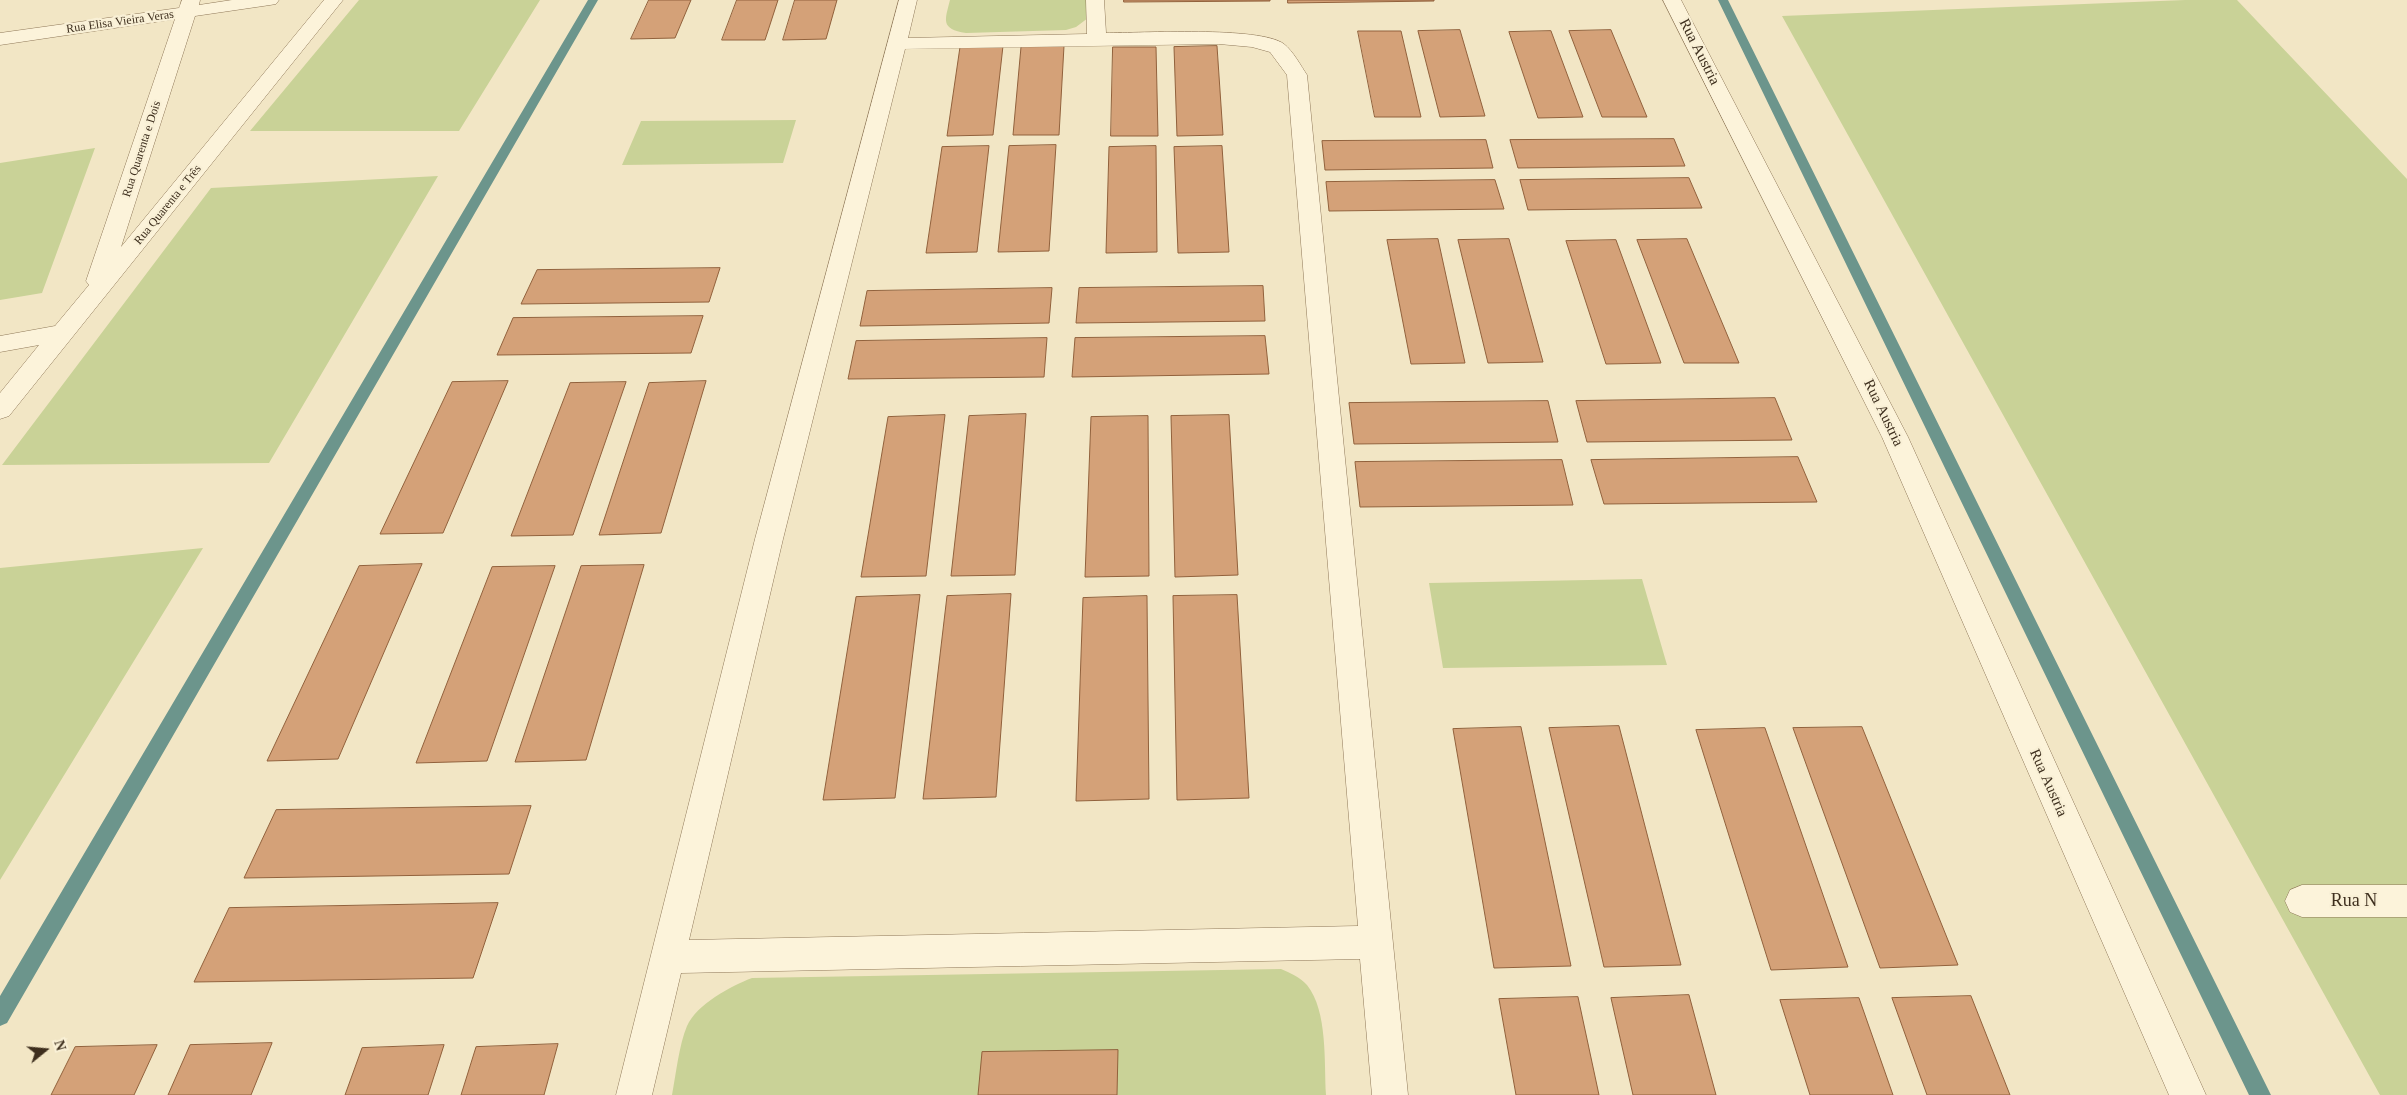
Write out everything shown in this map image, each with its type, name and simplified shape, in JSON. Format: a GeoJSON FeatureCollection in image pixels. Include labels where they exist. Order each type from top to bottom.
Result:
{"type":"FeatureCollection","features":[{"type":"Feature","properties":{"kind":"street","name":"Rua Elisa Vieira Veras"},"geometry":{"type":"LineString","coordinates":[[0,39],[189,6],[270,0]]}},
{"type":"Feature","properties":{"kind":"street","name":"Rua Quarenta e Três"},"geometry":{"type":"LineString","coordinates":[[0,410],[334,0]]}},
{"type":"Feature","properties":{"kind":"street"},"geometry":{"type":"LineString","coordinates":[[634,1095],[770,539],[908,0]]}},
{"type":"Feature","properties":{"kind":"street"},"geometry":{"type":"LineString","coordinates":[[1095,0],[1097,39]]}},
{"type":"Feature","properties":{"kind":"street","name":"Rua Austria"},"geometry":{"type":"LineString","coordinates":[[1672,0],[1895,437],[2071,837],[2188,1095]]}},
{"type":"Feature","properties":{"kind":"street","name":"Rua Quarenta e Dois"},"geometry":{"type":"LineString","coordinates":[[92,298],[189,6]]}},
{"type":"Feature","properties":{"kind":"street"},"geometry":{"type":"LineString","coordinates":[[896,44],[1219,38],[1253,41],[1277,48],[1297,75],[1390,1095]]}},
{"type":"Feature","properties":{"kind":"street"},"geometry":{"type":"LineString","coordinates":[[0,344],[64,333]]}},
{"type":"Feature","properties":{"kind":"street","name":"Rua N"},"geometry":{"type":"LineString","coordinates":[[2302,901],[2407,901]]}},
{"type":"Feature","properties":{"kind":"street"},"geometry":{"type":"LineString","coordinates":[[669,956],[1376,942]]}},
{"type":"Feature","properties":{"kind":"green space"},"geometry":{"type":"Polygon","coordinates":[[[359,0],[540,0],[459,131],[250,131],[359,0]]]}},
{"type":"Feature","properties":{"kind":"green space"},"geometry":{"type":"Polygon","coordinates":[[[950,0],[1088,0],[1088,18],[1076,27],[1066,30],[966,33],[952,29],[946,22],[950,0]]]}},
{"type":"Feature","properties":{"kind":"green space"},"geometry":{"type":"Polygon","coordinates":[[[2185,0],[2237,0],[2407,179],[2407,1095],[2380,1095],[1782,16],[2185,0]]]}},
{"type":"Feature","properties":{"kind":"green space"},"geometry":{"type":"Polygon","coordinates":[[[796,120],[783,163],[622,165],[641,121],[796,120]]]}},
{"type":"Feature","properties":{"kind":"green space"},"geometry":{"type":"Polygon","coordinates":[[[95,148],[42,293],[0,300],[0,163],[95,148]]]}},
{"type":"Feature","properties":{"kind":"green space"},"geometry":{"type":"Polygon","coordinates":[[[438,176],[269,463],[2,465],[211,188],[438,176]]]}},
{"type":"Feature","properties":{"kind":"green space"},"geometry":{"type":"Polygon","coordinates":[[[203,548],[0,880],[0,568],[203,548]]]}},
{"type":"Feature","properties":{"kind":"green space"},"geometry":{"type":"Polygon","coordinates":[[[1642,579],[1667,665],[1443,668],[1429,583],[1642,579]]]}},
{"type":"Feature","properties":{"kind":"green space"},"geometry":{"type":"Polygon","coordinates":[[[1281,969],[1298,977],[1307,985],[1319,1009],[1324,1038],[1326,1095],[672,1095],[682,1042],[687,1026],[692,1018],[698,1010],[715,997],[752,978],[1281,969]]]}},
{"type":"Feature","properties":{"kind":"building"},"geometry":{"type":"Polygon","coordinates":[[[649,0],[691,0],[675,38],[631,39],[649,0]]]}},
{"type":"Feature","properties":{"kind":"building"},"geometry":{"type":"Polygon","coordinates":[[[737,0],[778,0],[765,40],[722,40],[737,0]]]}},
{"type":"Feature","properties":{"kind":"building"},"geometry":{"type":"Polygon","coordinates":[[[795,0],[837,0],[826,39],[783,40],[795,0]]]}},
{"type":"Feature","properties":{"kind":"building"},"geometry":{"type":"Polygon","coordinates":[[[1124,0],[1270,0],[1270,1],[1124,2],[1124,0]]]}},
{"type":"Feature","properties":{"kind":"building"},"geometry":{"type":"Polygon","coordinates":[[[1288,0],[1434,0],[1434,1],[1288,3],[1288,0]]]}},
{"type":"Feature","properties":{"kind":"building"},"geometry":{"type":"Polygon","coordinates":[[[1460,30],[1485,116],[1440,117],[1418,31],[1460,30]]]}},
{"type":"Feature","properties":{"kind":"building"},"geometry":{"type":"Polygon","coordinates":[[[1611,30],[1647,117],[1602,117],[1569,31],[1611,30]]]}},
{"type":"Feature","properties":{"kind":"building"},"geometry":{"type":"Polygon","coordinates":[[[1358,31],[1401,31],[1421,117],[1375,117],[1358,31]]]}},
{"type":"Feature","properties":{"kind":"building"},"geometry":{"type":"Polygon","coordinates":[[[1551,31],[1583,117],[1538,118],[1509,32],[1551,31]]]}},
{"type":"Feature","properties":{"kind":"building"},"geometry":{"type":"Polygon","coordinates":[[[1003,46],[993,135],[947,136],[960,47],[1003,46]]]}},
{"type":"Feature","properties":{"kind":"building"},"geometry":{"type":"Polygon","coordinates":[[[1064,46],[1059,135],[1013,135],[1021,47],[1064,46]]]}},
{"type":"Feature","properties":{"kind":"building"},"geometry":{"type":"Polygon","coordinates":[[[1217,46],[1223,135],[1177,136],[1174,47],[1217,46]]]}},
{"type":"Feature","properties":{"kind":"building"},"geometry":{"type":"Polygon","coordinates":[[[1113,47],[1156,47],[1158,136],[1111,136],[1113,47]]]}},
{"type":"Feature","properties":{"kind":"building"},"geometry":{"type":"Polygon","coordinates":[[[1674,139],[1685,166],[1518,168],[1510,140],[1674,139]]]}},
{"type":"Feature","properties":{"kind":"building"},"geometry":{"type":"Polygon","coordinates":[[[1486,140],[1493,168],[1325,170],[1322,141],[1486,140]]]}},
{"type":"Feature","properties":{"kind":"building"},"geometry":{"type":"Polygon","coordinates":[[[1056,145],[1049,251],[998,252],[1009,146],[1056,145]]]}},
{"type":"Feature","properties":{"kind":"building"},"geometry":{"type":"Polygon","coordinates":[[[989,146],[977,252],[926,253],[942,147],[989,146]]]}},
{"type":"Feature","properties":{"kind":"building"},"geometry":{"type":"Polygon","coordinates":[[[1156,146],[1157,252],[1106,253],[1109,147],[1156,146]]]}},
{"type":"Feature","properties":{"kind":"building"},"geometry":{"type":"Polygon","coordinates":[[[1222,146],[1229,252],[1178,253],[1174,147],[1222,146]]]}},
{"type":"Feature","properties":{"kind":"building"},"geometry":{"type":"Polygon","coordinates":[[[1689,178],[1702,208],[1528,210],[1520,180],[1689,178]]]}},
{"type":"Feature","properties":{"kind":"building"},"geometry":{"type":"Polygon","coordinates":[[[1495,180],[1504,209],[1329,211],[1326,182],[1495,180]]]}},
{"type":"Feature","properties":{"kind":"building"},"geometry":{"type":"Polygon","coordinates":[[[1438,239],[1465,363],[1411,364],[1387,240],[1438,239]]]}},
{"type":"Feature","properties":{"kind":"building"},"geometry":{"type":"Polygon","coordinates":[[[1509,239],[1543,362],[1488,363],[1458,240],[1509,239]]]}},
{"type":"Feature","properties":{"kind":"building"},"geometry":{"type":"Polygon","coordinates":[[[1687,239],[1739,363],[1684,363],[1637,240],[1687,239]]]}},
{"type":"Feature","properties":{"kind":"building"},"geometry":{"type":"Polygon","coordinates":[[[1616,240],[1661,363],[1606,364],[1566,241],[1616,240]]]}},
{"type":"Feature","properties":{"kind":"building"},"geometry":{"type":"Polygon","coordinates":[[[720,268],[709,302],[521,304],[537,270],[720,268]]]}},
{"type":"Feature","properties":{"kind":"building"},"geometry":{"type":"Polygon","coordinates":[[[1263,286],[1265,321],[1076,323],[1079,288],[1263,286]]]}},
{"type":"Feature","properties":{"kind":"building"},"geometry":{"type":"Polygon","coordinates":[[[1052,288],[1049,323],[860,326],[867,291],[1052,288]]]}},
{"type":"Feature","properties":{"kind":"building"},"geometry":{"type":"Polygon","coordinates":[[[703,316],[691,353],[497,355],[513,318],[703,316]]]}},
{"type":"Feature","properties":{"kind":"building"},"geometry":{"type":"Polygon","coordinates":[[[1265,336],[1269,374],[1072,377],[1075,338],[1265,336]]]}},
{"type":"Feature","properties":{"kind":"building"},"geometry":{"type":"Polygon","coordinates":[[[1047,338],[1044,377],[848,379],[856,341],[1047,338]]]}},
{"type":"Feature","properties":{"kind":"building"},"geometry":{"type":"Polygon","coordinates":[[[508,381],[443,533],[380,534],[452,382],[508,381]]]}},
{"type":"Feature","properties":{"kind":"building"},"geometry":{"type":"Polygon","coordinates":[[[706,381],[661,533],[599,535],[649,383],[706,381]]]}},
{"type":"Feature","properties":{"kind":"building"},"geometry":{"type":"Polygon","coordinates":[[[626,382],[573,535],[511,536],[570,383],[626,382]]]}},
{"type":"Feature","properties":{"kind":"building"},"geometry":{"type":"Polygon","coordinates":[[[1775,398],[1792,440],[1587,442],[1576,401],[1775,398]]]}},
{"type":"Feature","properties":{"kind":"building"},"geometry":{"type":"Polygon","coordinates":[[[1548,401],[1558,442],[1354,444],[1349,403],[1548,401]]]}},
{"type":"Feature","properties":{"kind":"building"},"geometry":{"type":"Polygon","coordinates":[[[1026,414],[1015,575],[951,576],[969,416],[1026,414]]]}},
{"type":"Feature","properties":{"kind":"building"},"geometry":{"type":"Polygon","coordinates":[[[945,415],[926,576],[861,577],[888,417],[945,415]]]}},
{"type":"Feature","properties":{"kind":"building"},"geometry":{"type":"Polygon","coordinates":[[[1229,415],[1238,575],[1175,577],[1171,416],[1229,415]]]}},
{"type":"Feature","properties":{"kind":"building"},"geometry":{"type":"Polygon","coordinates":[[[1148,416],[1149,576],[1085,577],[1091,417],[1148,416]]]}},
{"type":"Feature","properties":{"kind":"building"},"geometry":{"type":"Polygon","coordinates":[[[1798,457],[1817,502],[1604,504],[1591,460],[1798,457]]]}},
{"type":"Feature","properties":{"kind":"building"},"geometry":{"type":"Polygon","coordinates":[[[1562,460],[1573,505],[1360,507],[1355,462],[1562,460]]]}},
{"type":"Feature","properties":{"kind":"building"},"geometry":{"type":"Polygon","coordinates":[[[422,564],[338,759],[267,761],[359,566],[422,564]]]}},
{"type":"Feature","properties":{"kind":"building"},"geometry":{"type":"Polygon","coordinates":[[[644,565],[586,760],[515,762],[581,566],[644,565]]]}},
{"type":"Feature","properties":{"kind":"building"},"geometry":{"type":"Polygon","coordinates":[[[555,566],[487,761],[416,763],[492,567],[555,566]]]}},
{"type":"Feature","properties":{"kind":"building"},"geometry":{"type":"Polygon","coordinates":[[[1011,594],[996,797],[923,799],[947,596],[1011,594]]]}},
{"type":"Feature","properties":{"kind":"building"},"geometry":{"type":"Polygon","coordinates":[[[920,595],[895,798],[823,800],[856,597],[920,595]]]}},
{"type":"Feature","properties":{"kind":"building"},"geometry":{"type":"Polygon","coordinates":[[[1237,595],[1249,798],[1177,800],[1173,596],[1237,595]]]}},
{"type":"Feature","properties":{"kind":"building"},"geometry":{"type":"Polygon","coordinates":[[[1147,596],[1149,799],[1076,801],[1083,598],[1147,596]]]}},
{"type":"Feature","properties":{"kind":"building"},"geometry":{"type":"Polygon","coordinates":[[[1619,726],[1681,965],[1604,967],[1549,728],[1619,726]]]}},
{"type":"Feature","properties":{"kind":"building"},"geometry":{"type":"Polygon","coordinates":[[[1521,727],[1571,966],[1494,968],[1453,729],[1521,727]]]}},
{"type":"Feature","properties":{"kind":"building"},"geometry":{"type":"Polygon","coordinates":[[[1862,727],[1958,965],[1880,968],[1793,728],[1862,727]]]}},
{"type":"Feature","properties":{"kind":"building"},"geometry":{"type":"Polygon","coordinates":[[[1765,728],[1848,967],[1771,970],[1696,730],[1765,728]]]}},
{"type":"Feature","properties":{"kind":"building"},"geometry":{"type":"Polygon","coordinates":[[[531,806],[509,874],[244,878],[276,810],[531,806]]]}},
{"type":"Feature","properties":{"kind":"building"},"geometry":{"type":"Polygon","coordinates":[[[498,903],[473,978],[194,982],[229,908],[498,903]]]}},
{"type":"Feature","properties":{"kind":"building"},"geometry":{"type":"Polygon","coordinates":[[[1689,995],[1716,1095],[1633,1095],[1611,998],[1689,995]]]}},
{"type":"Feature","properties":{"kind":"building"},"geometry":{"type":"Polygon","coordinates":[[[1971,996],[2010,1095],[1927,1095],[1892,998],[1971,996]]]}},
{"type":"Feature","properties":{"kind":"building"},"geometry":{"type":"Polygon","coordinates":[[[1578,997],[1599,1095],[1516,1095],[1499,999],[1578,997]]]}},
{"type":"Feature","properties":{"kind":"building"},"geometry":{"type":"Polygon","coordinates":[[[1859,998],[1893,1095],[1810,1095],[1780,1000],[1859,998]]]}},
{"type":"Feature","properties":{"kind":"building"},"geometry":{"type":"Polygon","coordinates":[[[272,1043],[251,1095],[168,1095],[190,1045],[272,1043]]]}},
{"type":"Feature","properties":{"kind":"building"},"geometry":{"type":"Polygon","coordinates":[[[558,1044],[544,1095],[461,1095],[476,1047],[558,1044]]]}},
{"type":"Feature","properties":{"kind":"building"},"geometry":{"type":"Polygon","coordinates":[[[157,1045],[134,1095],[51,1095],[75,1047],[157,1045]]]}},
{"type":"Feature","properties":{"kind":"building"},"geometry":{"type":"Polygon","coordinates":[[[444,1045],[428,1095],[345,1095],[362,1048],[444,1045]]]}},
{"type":"Feature","properties":{"kind":"building"},"geometry":{"type":"Polygon","coordinates":[[[1118,1050],[1117,1095],[978,1095],[982,1052],[1118,1050]]]}},
{"type":"Feature","properties":{"kind":"waterway"},"geometry":{"type":"LineString","coordinates":[[0,1016],[593,0]]}},
{"type":"Feature","properties":{"kind":"waterway"},"geometry":{"type":"LineString","coordinates":[[1723,0],[2260,1095]]}}]}
